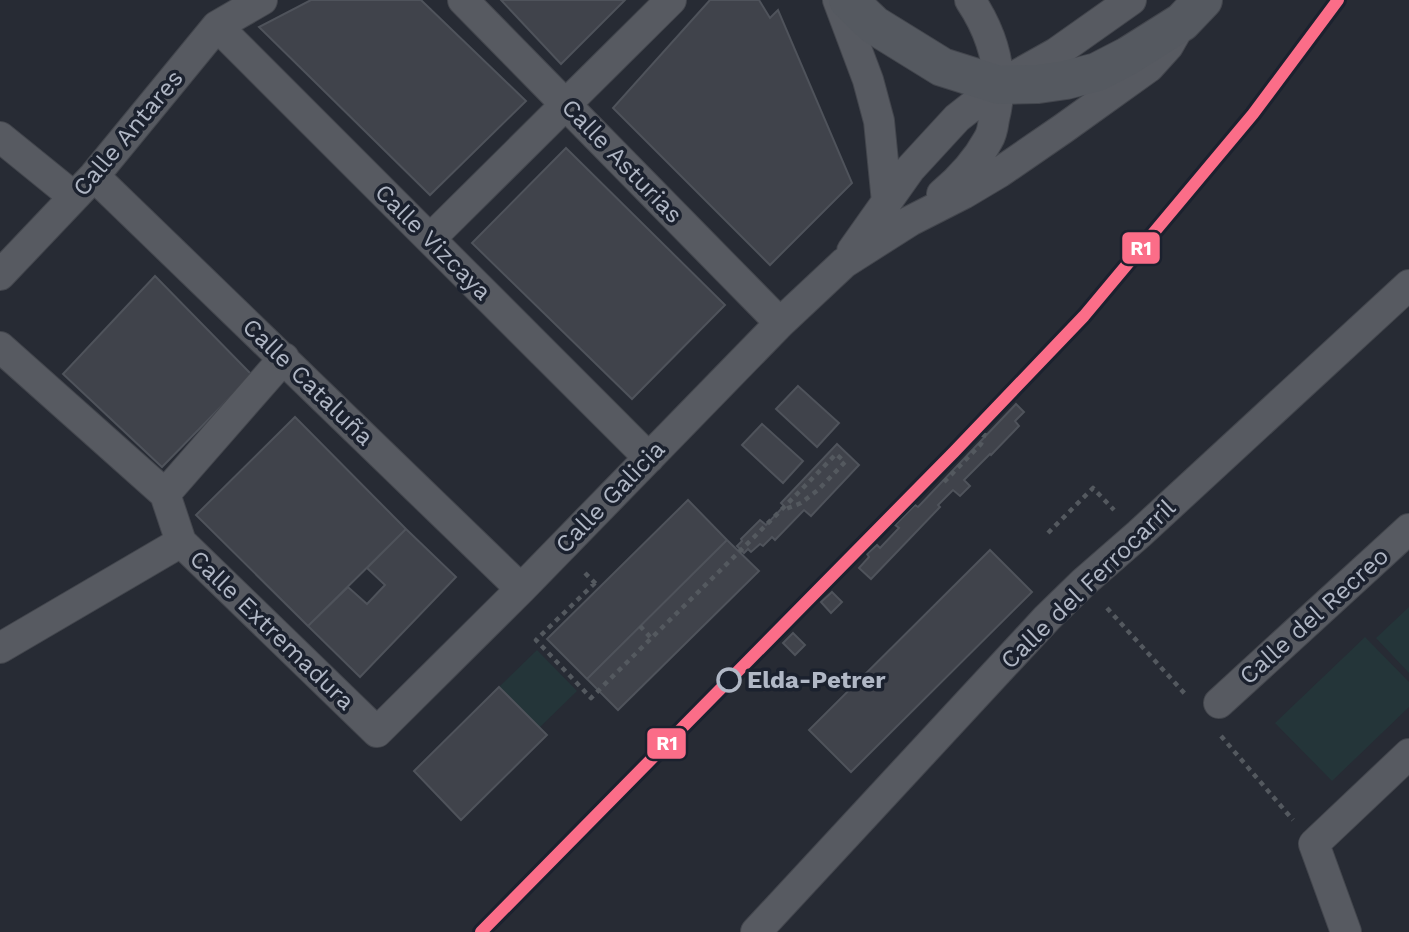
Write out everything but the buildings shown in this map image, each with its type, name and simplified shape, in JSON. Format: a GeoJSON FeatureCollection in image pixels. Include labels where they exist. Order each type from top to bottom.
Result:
{"type":"FeatureCollection","features":[{"type":"Feature","properties":{"kind":"street","name":"Calle Antares"},"geometry":{"type":"LineString","coordinates":[[0,275],[94,176],[217,26],[262,0]]}},
{"type":"Feature","properties":{"kind":"street","name":"Calle Asturias"},"geometry":{"type":"LineString","coordinates":[[463,0],[779,323]]}},
{"type":"Feature","properties":{"kind":"street"},"geometry":{"type":"LineString","coordinates":[[430,239],[671,0]]}},
{"type":"Feature","properties":{"kind":"street"},"geometry":{"type":"LineString","coordinates":[[838,0],[868,80],[879,121],[887,202]]}},
{"type":"Feature","properties":{"kind":"street"},"geometry":{"type":"LineString","coordinates":[[848,0],[874,25],[942,67],[999,85],[1038,84],[1097,72],[1128,57],[1192,11]]}},
{"type":"Feature","properties":{"kind":"street"},"geometry":{"type":"LineString","coordinates":[[910,221],[952,186],[990,138],[999,85],[996,58],[987,27],[970,0]]}},
{"type":"Feature","properties":{"kind":"street"},"geometry":{"type":"LineString","coordinates":[[844,263],[910,169],[957,118],[999,85],[1056,53],[1130,0]]}},
{"type":"Feature","properties":{"kind":"street"},"geometry":{"type":"LineString","coordinates":[[844,263],[910,221],[999,172],[1064,128],[1149,66],[1168,46],[1192,11]]}},
{"type":"Feature","properties":{"kind":"street","name":"Calle Vizcaya"},"geometry":{"type":"LineString","coordinates":[[217,26],[649,458]]}},
{"type":"Feature","properties":{"kind":"street"},"geometry":{"type":"LineString","coordinates":[[0,137],[74,197]]}},
{"type":"Feature","properties":{"kind":"street","name":"Calle Cataluña"},"geometry":{"type":"LineString","coordinates":[[94,176],[521,589]]}},
{"type":"Feature","properties":{"kind":"street","name":"Calle Galicia"},"geometry":{"type":"LineString","coordinates":[[377,732],[521,589],[779,323],[844,263]]}},
{"type":"Feature","properties":{"kind":"street","name":"Calle del Ferrocarril"},"geometry":{"type":"LineString","coordinates":[[756,932],[1046,618],[1409,285]]}},
{"type":"Feature","properties":{"kind":"street","name":"Calle Extremadura"},"geometry":{"type":"LineString","coordinates":[[0,347],[165,494],[181,542],[377,732]]}},
{"type":"Feature","properties":{"kind":"street"},"geometry":{"type":"LineString","coordinates":[[165,494],[284,358]]}},
{"type":"Feature","properties":{"kind":"street","name":"Calle del Recreo"},"geometry":{"type":"LineString","coordinates":[[1219,703],[1409,529]]}},
{"type":"Feature","properties":{"kind":"street"},"geometry":{"type":"LineString","coordinates":[[0,648],[181,542]]}},
{"type":"Feature","properties":{"kind":"street"},"geometry":{"type":"LineString","coordinates":[[1346,932],[1314,844],[1409,754]]}},
{"type":"Feature","properties":{"kind":"path"},"geometry":{"type":"LineString","coordinates":[[944,482],[981,444],[986,430]]}},
{"type":"Feature","properties":{"kind":"path"},"geometry":{"type":"LineString","coordinates":[[599,587],[595,583],[536,640],[591,698],[783,510],[835,454],[845,462],[801,503],[783,510]]}},
{"type":"Feature","properties":{"kind":"path"},"geometry":{"type":"LineString","coordinates":[[1048,533],[1093,488]]}},
{"type":"Feature","properties":{"kind":"path"},"geometry":{"type":"LineString","coordinates":[[640,626],[651,638]]}},
{"type":"Feature","properties":{"kind":"shaded area"},"geometry":{"type":"Polygon","coordinates":[[[1409,607],[1409,673],[1376,638],[1409,607]]]}},
{"type":"Feature","properties":{"kind":"shaded area"},"geometry":{"type":"Polygon","coordinates":[[[1365,637],[1409,682],[1409,707],[1332,781],[1275,723],[1365,637]]]}},
{"type":"Feature","properties":{"kind":"shaded area"},"geometry":{"type":"Polygon","coordinates":[[[537,650],[577,691],[539,728],[499,687],[537,650]]]}},
{"type":"Feature","properties":{"kind":"transit line","name":"R1"},"geometry":{"type":"LineString","coordinates":[[481,932],[954,452],[1084,316],[1253,114],[1338,0]]}},
{"type":"Feature","properties":{"kind":"place","name":"Elda-Petrer"},"geometry":{"type":"Point","coordinates":[729,680]}}]}
